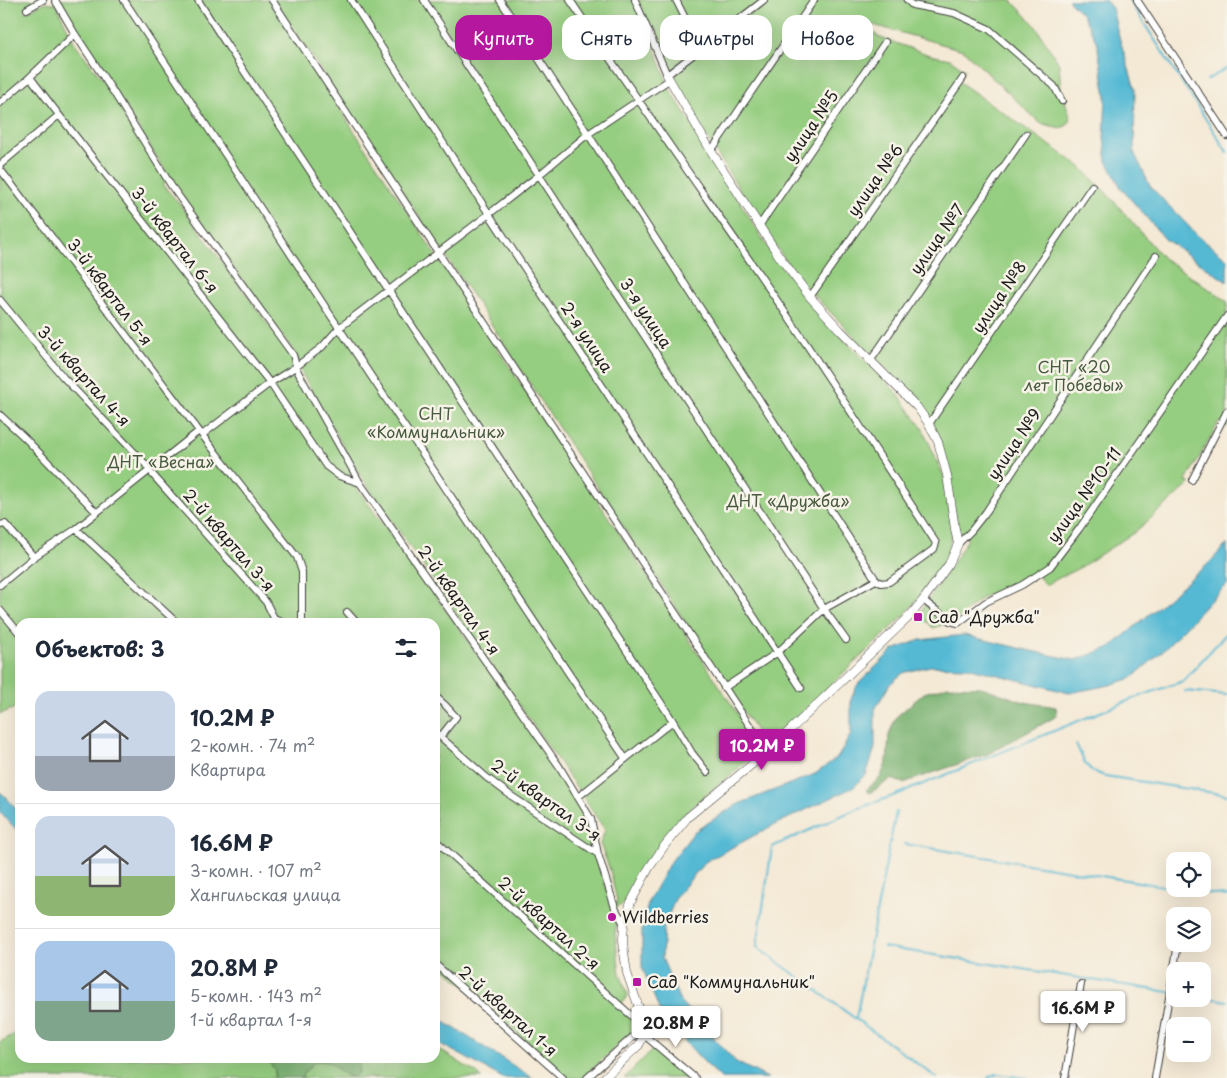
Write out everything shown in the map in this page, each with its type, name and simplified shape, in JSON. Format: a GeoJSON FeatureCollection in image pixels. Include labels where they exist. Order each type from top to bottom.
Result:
{"type":"FeatureCollection","features":[{"type":"Feature","properties":{"kind":"street"},"geometry":{"type":"LineString","coordinates":[[27,9],[42,0]]}},
{"type":"Feature","properties":{"kind":"street","name":"2-й квартал 4-я"},"geometry":{"type":"LineString","coordinates":[[55,0],[172,187],[294,355],[298,372],[360,483],[559,766],[591,819],[598,854]]}},
{"type":"Feature","properties":{"kind":"street"},"geometry":{"type":"LineString","coordinates":[[124,0],[625,758]]}},
{"type":"Feature","properties":{"kind":"street"},"geometry":{"type":"LineString","coordinates":[[198,0],[673,721],[692,753],[707,772]]}},
{"type":"Feature","properties":{"kind":"street"},"geometry":{"type":"LineString","coordinates":[[272,0],[767,752]]}},
{"type":"Feature","properties":{"kind":"street","name":"2-я улица"},"geometry":{"type":"LineString","coordinates":[[351,0],[489,214],[801,688]]}},
{"type":"Feature","properties":{"kind":"street","name":"3-я улица"},"geometry":{"type":"LineString","coordinates":[[424,0],[846,640]]}},
{"type":"Feature","properties":{"kind":"street"},"geometry":{"type":"LineString","coordinates":[[500,0],[876,580],[881,583],[889,582],[934,549],[936,544],[885,463],[766,284],[570,0]]}},
{"type":"Feature","properties":{"kind":"street"},"geometry":{"type":"LineString","coordinates":[[604,1078],[639,1044],[644,1031],[639,1008],[627,973],[624,953],[624,924],[631,902],[649,868],[688,817],[767,752],[909,617],[949,564],[958,544],[942,454],[929,424],[912,402],[810,297],[779,256],[711,151],[668,78],[635,0]]}},
{"type":"Feature","properties":{"kind":"street"},"geometry":{"type":"LineString","coordinates":[[676,0],[684,15]]}},
{"type":"Feature","properties":{"kind":"street"},"geometry":{"type":"LineString","coordinates":[[745,15],[764,0]]}},
{"type":"Feature","properties":{"kind":"street"},"geometry":{"type":"LineString","coordinates":[[711,151],[814,0]]}},
{"type":"Feature","properties":{"kind":"street"},"geometry":{"type":"LineString","coordinates":[[907,0],[912,5],[954,13],[989,29],[1054,86],[1062,101]]}},
{"type":"Feature","properties":{"kind":"street"},"geometry":{"type":"LineString","coordinates":[[1137,0],[1227,136]]}},
{"type":"Feature","properties":{"kind":"street"},"geometry":{"type":"LineString","coordinates":[[0,103],[75,34]]}},
{"type":"Feature","properties":{"kind":"street","name":"улица №5"},"geometry":{"type":"LineString","coordinates":[[759,226],[885,42]]}},
{"type":"Feature","properties":{"kind":"street"},"geometry":{"type":"LineString","coordinates":[[0,585],[200,433],[322,347],[340,328],[539,175],[588,134],[638,100],[689,60]]}},
{"type":"Feature","properties":{"kind":"street","name":"3-й квартал 6-я"},"geometry":{"type":"LineString","coordinates":[[30,77],[270,383]]}},
{"type":"Feature","properties":{"kind":"street","name":"улица №6"},"geometry":{"type":"LineString","coordinates":[[810,297],[963,78]]}},
{"type":"Feature","properties":{"kind":"street"},"geometry":{"type":"LineString","coordinates":[[0,165],[58,115]]}},
{"type":"Feature","properties":{"kind":"street","name":"улица №7"},"geometry":{"type":"LineString","coordinates":[[871,360],[1026,134]]}},
{"type":"Feature","properties":{"kind":"street","name":"3-й квартал 5-я"},"geometry":{"type":"LineString","coordinates":[[0,169],[200,433]]}},
{"type":"Feature","properties":{"kind":"street","name":"улица №8"},"geometry":{"type":"LineString","coordinates":[[929,424],[1092,186]]}},
{"type":"Feature","properties":{"kind":"street","name":"улица №9"},"geometry":{"type":"LineString","coordinates":[[958,544],[972,531],[986,512],[1156,256]]}},
{"type":"Feature","properties":{"kind":"street","name":"3-й квартал 4-я"},"geometry":{"type":"LineString","coordinates":[[0,300],[63,376],[151,472]]}},
{"type":"Feature","properties":{"kind":"street","name":"улица №10-11"},"geometry":{"type":"LineString","coordinates":[[923,600],[950,621],[958,623],[986,602],[1022,585],[1050,566],[1079,529],[1227,316]]}},
{"type":"Feature","properties":{"kind":"street"},"geometry":{"type":"LineString","coordinates":[[270,383],[326,466],[339,476],[360,483]]}},
{"type":"Feature","properties":{"kind":"street"},"geometry":{"type":"LineString","coordinates":[[1192,480],[1227,412]]}},
{"type":"Feature","properties":{"kind":"street"},"geometry":{"type":"LineString","coordinates":[[0,415],[24,437],[96,512]]}},
{"type":"Feature","properties":{"kind":"street"},"geometry":{"type":"LineString","coordinates":[[200,433],[297,557],[302,572],[302,618]]}},
{"type":"Feature","properties":{"kind":"street","name":"2-й квартал 3-я"},"geometry":{"type":"LineString","coordinates":[[151,472],[266,602],[274,618]]}},
{"type":"Feature","properties":{"kind":"street"},"geometry":{"type":"LineString","coordinates":[[0,526],[5,524],[34,558]]}},
{"type":"Feature","properties":{"kind":"street"},"geometry":{"type":"LineString","coordinates":[[76,529],[172,618]]}},
{"type":"Feature","properties":{"kind":"street"},"geometry":{"type":"LineString","coordinates":[[724,688],[778,652],[824,609],[876,580]]}},
{"type":"Feature","properties":{"kind":"street"},"geometry":{"type":"LineString","coordinates":[[0,610],[15,628]]}},
{"type":"Feature","properties":{"kind":"street"},"geometry":{"type":"LineString","coordinates":[[347,612],[352,618]]}},
{"type":"Feature","properties":{"kind":"street","name":"2-й квартал 3-я"},"geometry":{"type":"LineString","coordinates":[[440,701],[456,717],[440,732]]}},
{"type":"Feature","properties":{"kind":"street"},"geometry":{"type":"LineString","coordinates":[[578,797],[673,721]]}},
{"type":"Feature","properties":{"kind":"street","name":"2-й квартал 3-я"},"geometry":{"type":"LineString","coordinates":[[440,736],[486,777],[510,795],[598,854],[615,908],[624,924]]}},
{"type":"Feature","properties":{"kind":"street","name":"2-й квартал 2-я"},"geometry":{"type":"LineString","coordinates":[[440,845],[695,1078]]}},
{"type":"Feature","properties":{"kind":"street"},"geometry":{"type":"LineString","coordinates":[[1155,1078],[1177,952]]}},
{"type":"Feature","properties":{"kind":"street","name":"2-й квартал 1-я"},"geometry":{"type":"LineString","coordinates":[[440,968],[563,1078]]}},
{"type":"Feature","properties":{"kind":"street"},"geometry":{"type":"LineString","coordinates":[[1064,1078],[1081,984]]}},
{"type":"Feature","properties":{"kind":"street"},"geometry":{"type":"LineString","coordinates":[[587,1078],[637,1033],[644,1031]]}},
{"type":"Feature","properties":{"kind":"green space","name":"ДНТ «Весна»"},"geometry":{"type":"Polygon","coordinates":[[[0,0],[38,0],[23,9],[26,12],[46,2],[56,4],[74,42],[113,94],[166,181],[163,185],[178,202],[293,358],[294,364],[292,367],[332,432],[350,468],[353,483],[557,767],[582,812],[617,922],[615,934],[620,974],[628,995],[619,1007],[632,1019],[634,1030],[584,1077],[568,1078],[440,964],[440,618],[15,618],[15,708],[0,714],[0,0]]]}},
{"type":"Feature","properties":{"kind":"green space","name":"СНТ «Коммунальник»"},"geometry":{"type":"Polygon","coordinates":[[[59,0],[268,0],[761,749],[684,814],[648,863],[624,904],[615,908],[617,901],[610,870],[600,844],[605,830],[358,472],[300,370],[295,353],[174,184],[59,0]]]}},
{"type":"Feature","properties":{"kind":"green space","name":"ДНТ «Дружба»"},"geometry":{"type":"Polygon","coordinates":[[[274,0],[634,0],[641,15],[562,15],[562,60],[650,60],[650,37],[669,88],[774,257],[821,316],[897,393],[923,429],[944,477],[952,536],[945,562],[905,615],[766,746],[484,313],[274,0]]]}},
{"type":"Feature","properties":{"kind":"green space","name":"СНТ «20 лет Победы»"},"geometry":{"type":"Polygon","coordinates":[[[638,0],[1011,0],[1035,25],[1059,64],[1061,88],[1071,120],[1066,126],[1060,128],[1040,123],[963,50],[873,25],[873,15],[782,15],[782,60],[873,60],[873,31],[878,37],[930,55],[950,59],[965,70],[958,81],[1081,167],[1114,201],[1163,258],[1227,301],[1225,312],[1227,313],[1227,427],[1219,422],[1186,481],[1190,484],[1135,532],[1081,567],[1045,585],[1037,574],[982,598],[956,620],[933,628],[919,614],[968,539],[959,531],[940,441],[930,414],[801,282],[772,241],[675,87],[664,60],[772,60],[772,15],[660,15],[660,52],[650,28],[650,15],[644,15],[638,0]]]}},
{"type":"Feature","properties":{"kind":"green space"},"geometry":{"type":"Polygon","coordinates":[[[948,686],[981,687],[1024,702],[1056,707],[1057,716],[988,754],[903,783],[891,779],[870,793],[866,790],[880,778],[887,761],[889,735],[896,717],[924,693],[948,686]]]}},
{"type":"Feature","properties":{"kind":"green space"},"geometry":{"type":"Polygon","coordinates":[[[15,1034],[15,1063],[270,1063],[276,1070],[274,1078],[0,1078],[0,1042],[15,1034]]]}},
{"type":"Feature","properties":{"kind":"green space"},"geometry":{"type":"Polygon","coordinates":[[[655,1047],[686,1078],[624,1078],[655,1047]]]}},
{"type":"Feature","properties":{"kind":"green space"},"geometry":{"type":"Polygon","coordinates":[[[440,1050],[482,1078],[353,1078],[358,1073],[359,1064],[440,1063],[440,1050]]]}},
{"type":"Feature","properties":{"kind":"green space"},"geometry":{"type":"Polygon","coordinates":[[[270,1063],[313,1063],[303,1074],[302,1078],[274,1078],[275,1070],[270,1063]]]}},
{"type":"Feature","properties":{"kind":"green space"},"geometry":{"type":"Polygon","coordinates":[[[313,1063],[331,1063],[351,1078],[302,1078],[303,1074],[313,1063]]]}},
{"type":"Feature","properties":{"kind":"green space"},"geometry":{"type":"Polygon","coordinates":[[[331,1063],[359,1063],[358,1073],[353,1078],[342,1073],[331,1063]]]}},
{"type":"Feature","properties":{"kind":"water"},"geometry":{"type":"Polygon","coordinates":[[[1068,0],[1105,0],[1112,8],[1135,89],[1134,152],[1150,186],[1197,235],[1227,259],[1227,282],[1165,239],[1121,188],[1107,161],[1104,138],[1106,96],[1097,43],[1083,15],[1068,0]]]}},
{"type":"Feature","properties":{"kind":"water"},"geometry":{"type":"Polygon","coordinates":[[[1227,544],[1227,585],[1166,648],[1132,678],[1110,685],[1069,693],[967,667],[930,666],[903,673],[890,684],[875,709],[875,748],[866,775],[854,787],[770,827],[705,862],[676,897],[664,926],[662,958],[680,1001],[736,1062],[768,1078],[721,1078],[700,1058],[661,1014],[642,967],[642,928],[649,900],[669,864],[695,831],[736,805],[815,774],[838,757],[851,734],[851,699],[858,684],[893,650],[920,640],[964,635],[1075,660],[1111,647],[1208,564],[1227,544]]]}},
{"type":"Feature","properties":{"kind":"water"},"geometry":{"type":"Polygon","coordinates":[[[0,792],[15,807],[15,828],[14,827],[0,813],[0,792]]]}},
{"type":"Feature","properties":{"kind":"water"},"geometry":{"type":"Polygon","coordinates":[[[440,1019],[533,1078],[503,1078],[440,1044],[440,1019]]]}},
{"type":"Feature","properties":{"kind":"waterway"},"geometry":{"type":"LineString","coordinates":[[1129,0],[1227,152]]}},
{"type":"Feature","properties":{"kind":"waterway"},"geometry":{"type":"LineString","coordinates":[[1207,80],[1227,68]]}},
{"type":"Feature","properties":{"kind":"waterway"},"geometry":{"type":"LineString","coordinates":[[937,1078],[757,947],[772,847],[854,810],[901,793],[1135,698],[1183,681],[1227,633]]}},
{"type":"Feature","properties":{"kind":"waterway"},"geometry":{"type":"LineString","coordinates":[[1185,691],[1227,695]]}},
{"type":"Feature","properties":{"kind":"waterway"},"geometry":{"type":"LineString","coordinates":[[1076,744],[1085,763],[1092,771],[1105,776],[1227,795]]}},
{"type":"Feature","properties":{"kind":"waterway"},"geometry":{"type":"LineString","coordinates":[[856,1018],[896,812]]}},
{"type":"Feature","properties":{"kind":"waterway"},"geometry":{"type":"LineString","coordinates":[[905,844],[1166,887]]}},
{"type":"Feature","properties":{"kind":"waterway"},"geometry":{"type":"LineString","coordinates":[[1211,894],[1227,896]]}},
{"type":"Feature","properties":{"kind":"waterway"},"geometry":{"type":"LineString","coordinates":[[884,947],[1166,992]]}},
{"type":"Feature","properties":{"kind":"waterway"},"geometry":{"type":"LineString","coordinates":[[1211,998],[1227,1001]]}},
{"type":"Feature","properties":{"kind":"waterway"},"geometry":{"type":"LineString","coordinates":[[988,1078],[997,1074],[1028,1078]]}},
{"type":"Feature","properties":{"kind":"place","name":"Сад \"Дружба\""},"geometry":{"type":"Point","coordinates":[918,617]}},
{"type":"Feature","properties":{"kind":"place","name":"Wildberries"},"geometry":{"type":"Point","coordinates":[612,917]}},
{"type":"Feature","properties":{"kind":"place","name":"Сад \"Коммунальник\""},"geometry":{"type":"Point","coordinates":[637,982]}}]}
